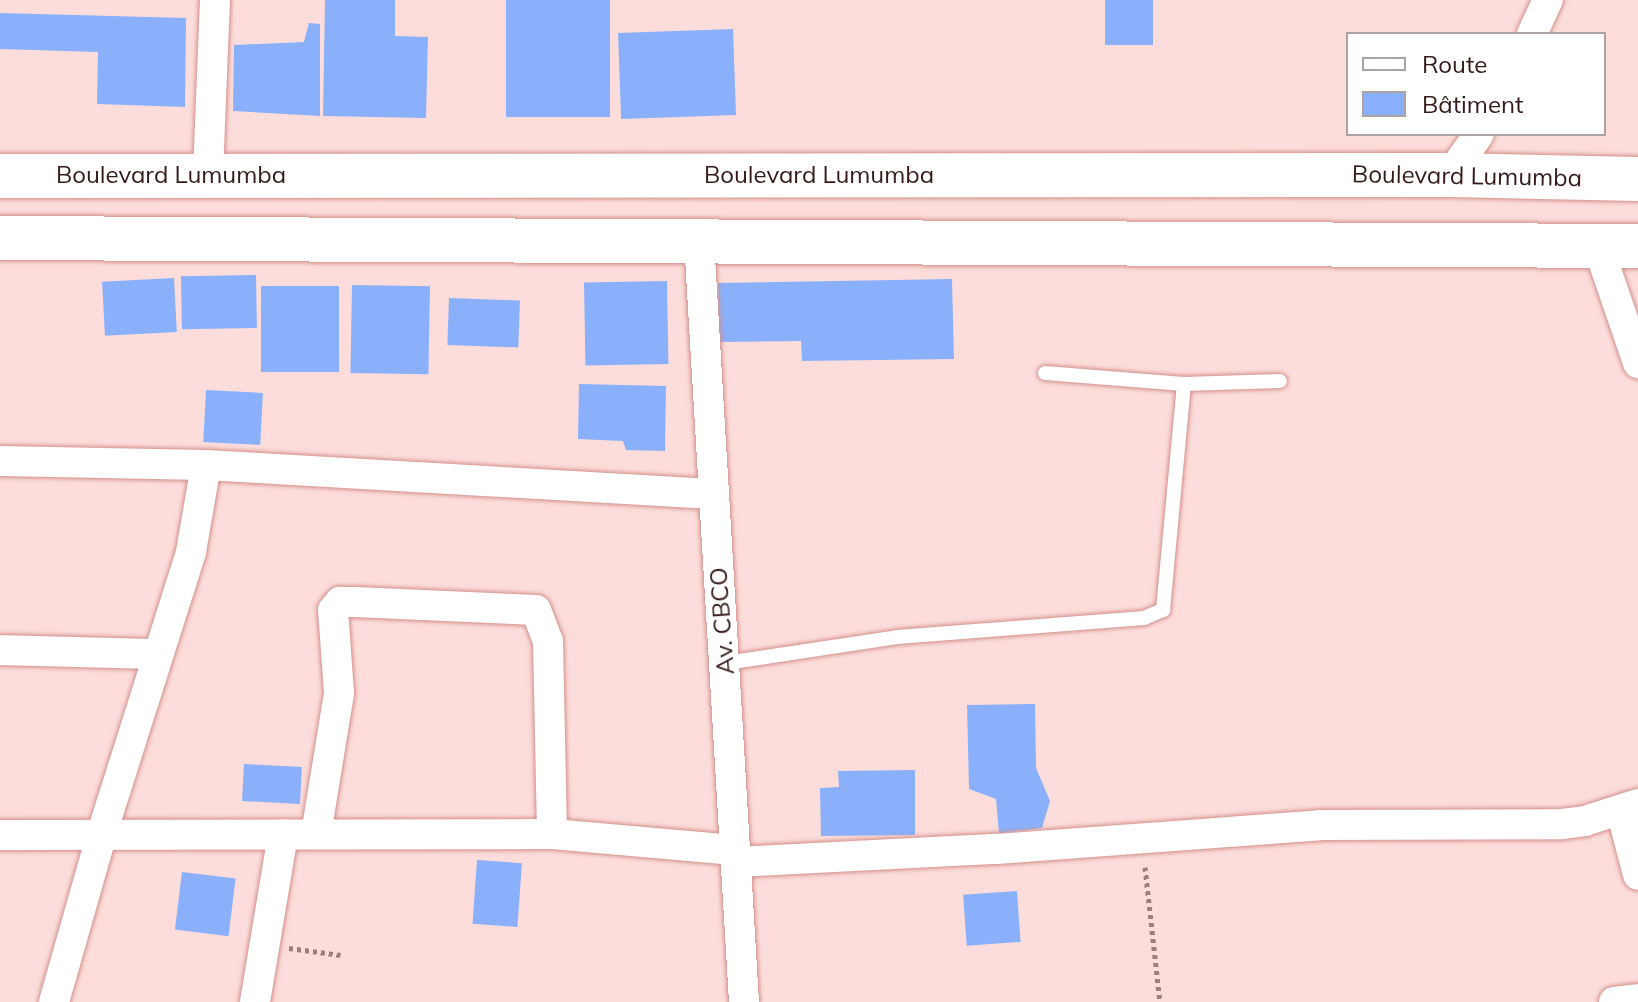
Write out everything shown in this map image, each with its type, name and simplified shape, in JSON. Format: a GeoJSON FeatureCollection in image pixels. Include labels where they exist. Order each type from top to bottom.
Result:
{"type":"FeatureCollection","features":[{"type":"Feature","properties":{"kind":"highway","name":"Boulevard Lumumba"},"geometry":{"type":"LineString","coordinates":[[0,176],[1450,175],[1638,179]]}},
{"type":"Feature","properties":{"kind":"highway"},"geometry":{"type":"LineString","coordinates":[[0,238],[1618,246]]}},
{"type":"Feature","properties":{"kind":"street"},"geometry":{"type":"LineString","coordinates":[[208,174],[215,0]]}},
{"type":"Feature","properties":{"kind":"street"},"geometry":{"type":"LineString","coordinates":[[1533,32],[1548,0]]}},
{"type":"Feature","properties":{"kind":"street"},"geometry":{"type":"LineString","coordinates":[[1450,175],[1478,136]]}},
{"type":"Feature","properties":{"kind":"street","name":"Av. CBCO"},"geometry":{"type":"LineString","coordinates":[[699,240],[744,1002]]}},
{"type":"Feature","properties":{"kind":"street"},"geometry":{"type":"LineString","coordinates":[[1618,246],[1638,363]]}},
{"type":"Feature","properties":{"kind":"street"},"geometry":{"type":"LineString","coordinates":[[0,461],[206,465],[712,494]]}},
{"type":"Feature","properties":{"kind":"street"},"geometry":{"type":"LineString","coordinates":[[54,1002],[102,833],[196,532],[206,465]]}},
{"type":"Feature","properties":{"kind":"street"},"geometry":{"type":"LineString","coordinates":[[316,834],[339,693],[333,610],[340,602],[355,602],[536,610],[548,641],[552,834]]}},
{"type":"Feature","properties":{"kind":"street"},"geometry":{"type":"LineString","coordinates":[[0,650],[157,654]]}},
{"type":"Feature","properties":{"kind":"street"},"geometry":{"type":"LineString","coordinates":[[0,835],[552,834],[735,856],[1141,838],[1320,825],[1562,824],[1630,807],[1638,875]]}},
{"type":"Feature","properties":{"kind":"street"},"geometry":{"type":"LineString","coordinates":[[255,1002],[283,834]]}},
{"type":"Feature","properties":{"kind":"street"},"geometry":{"type":"LineString","coordinates":[[1614,1002],[1638,999]]}},
{"type":"Feature","properties":{"kind":"lane"},"geometry":{"type":"LineString","coordinates":[[1045,373],[1184,384],[1280,381]]}},
{"type":"Feature","properties":{"kind":"lane"},"geometry":{"type":"LineString","coordinates":[[726,663],[897,637],[1144,618],[1163,610],[1184,384]]}},
{"type":"Feature","properties":{"kind":"path"},"geometry":{"type":"LineString","coordinates":[[1141,838],[1160,1002]]}},
{"type":"Feature","properties":{"kind":"path"},"geometry":{"type":"LineString","coordinates":[[264,946],[341,955]]}},
{"type":"Feature","properties":{"kind":"building"},"geometry":{"type":"Polygon","coordinates":[[[325,0],[395,0],[395,36],[428,37],[426,118],[323,116],[325,0]]]}},
{"type":"Feature","properties":{"kind":"building"},"geometry":{"type":"Polygon","coordinates":[[[506,0],[610,0],[610,117],[506,117],[506,0]]]}},
{"type":"Feature","properties":{"kind":"building"},"geometry":{"type":"Polygon","coordinates":[[[1105,0],[1153,0],[1153,45],[1105,45],[1105,0]]]}},
{"type":"Feature","properties":{"kind":"building"},"geometry":{"type":"Polygon","coordinates":[[[0,13],[186,18],[185,107],[97,104],[98,52],[0,49],[0,13]]]}},
{"type":"Feature","properties":{"kind":"building"},"geometry":{"type":"Polygon","coordinates":[[[309,23],[320,24],[320,116],[233,111],[234,45],[304,42],[309,23]]]}},
{"type":"Feature","properties":{"kind":"building"},"geometry":{"type":"Polygon","coordinates":[[[733,29],[736,115],[621,119],[618,33],[733,29]]]}},
{"type":"Feature","properties":{"kind":"building"},"geometry":{"type":"Polygon","coordinates":[[[256,275],[257,328],[182,329],[181,276],[256,275]]]}},
{"type":"Feature","properties":{"kind":"building"},"geometry":{"type":"Polygon","coordinates":[[[174,278],[177,332],[105,336],[102,282],[174,278]]]}},
{"type":"Feature","properties":{"kind":"building"},"geometry":{"type":"Polygon","coordinates":[[[952,279],[954,359],[802,361],[801,341],[719,342],[718,283],[952,279]]]}},
{"type":"Feature","properties":{"kind":"building"},"geometry":{"type":"Polygon","coordinates":[[[667,281],[668,364],[585,365],[584,282],[667,281]]]}},
{"type":"Feature","properties":{"kind":"building"},"geometry":{"type":"Polygon","coordinates":[[[352,285],[430,286],[428,374],[350,373],[352,285]]]}},
{"type":"Feature","properties":{"kind":"building"},"geometry":{"type":"Polygon","coordinates":[[[261,286],[339,286],[339,372],[261,372],[261,286]]]}},
{"type":"Feature","properties":{"kind":"building"},"geometry":{"type":"Polygon","coordinates":[[[449,298],[520,300],[518,347],[447,345],[449,298]]]}},
{"type":"Feature","properties":{"kind":"building"},"geometry":{"type":"Polygon","coordinates":[[[579,384],[666,386],[665,451],[626,450],[623,441],[578,439],[579,384]]]}},
{"type":"Feature","properties":{"kind":"building"},"geometry":{"type":"Polygon","coordinates":[[[206,390],[263,393],[260,445],[203,442],[206,390]]]}},
{"type":"Feature","properties":{"kind":"building"},"geometry":{"type":"Polygon","coordinates":[[[1035,704],[1036,768],[1050,801],[1042,828],[999,833],[996,799],[969,789],[967,705],[1035,704]]]}},
{"type":"Feature","properties":{"kind":"building"},"geometry":{"type":"Polygon","coordinates":[[[244,764],[302,767],[300,804],[242,801],[244,764]]]}},
{"type":"Feature","properties":{"kind":"building"},"geometry":{"type":"Polygon","coordinates":[[[915,770],[915,835],[821,836],[820,788],[839,787],[838,771],[915,770]]]}},
{"type":"Feature","properties":{"kind":"building"},"geometry":{"type":"Polygon","coordinates":[[[477,860],[522,863],[517,927],[473,924],[477,860]]]}},
{"type":"Feature","properties":{"kind":"building"},"geometry":{"type":"Polygon","coordinates":[[[182,872],[236,879],[229,936],[175,930],[182,872]]]}},
{"type":"Feature","properties":{"kind":"building"},"geometry":{"type":"Polygon","coordinates":[[[1017,891],[1021,942],[967,946],[963,895],[1017,891]]]}}]}
